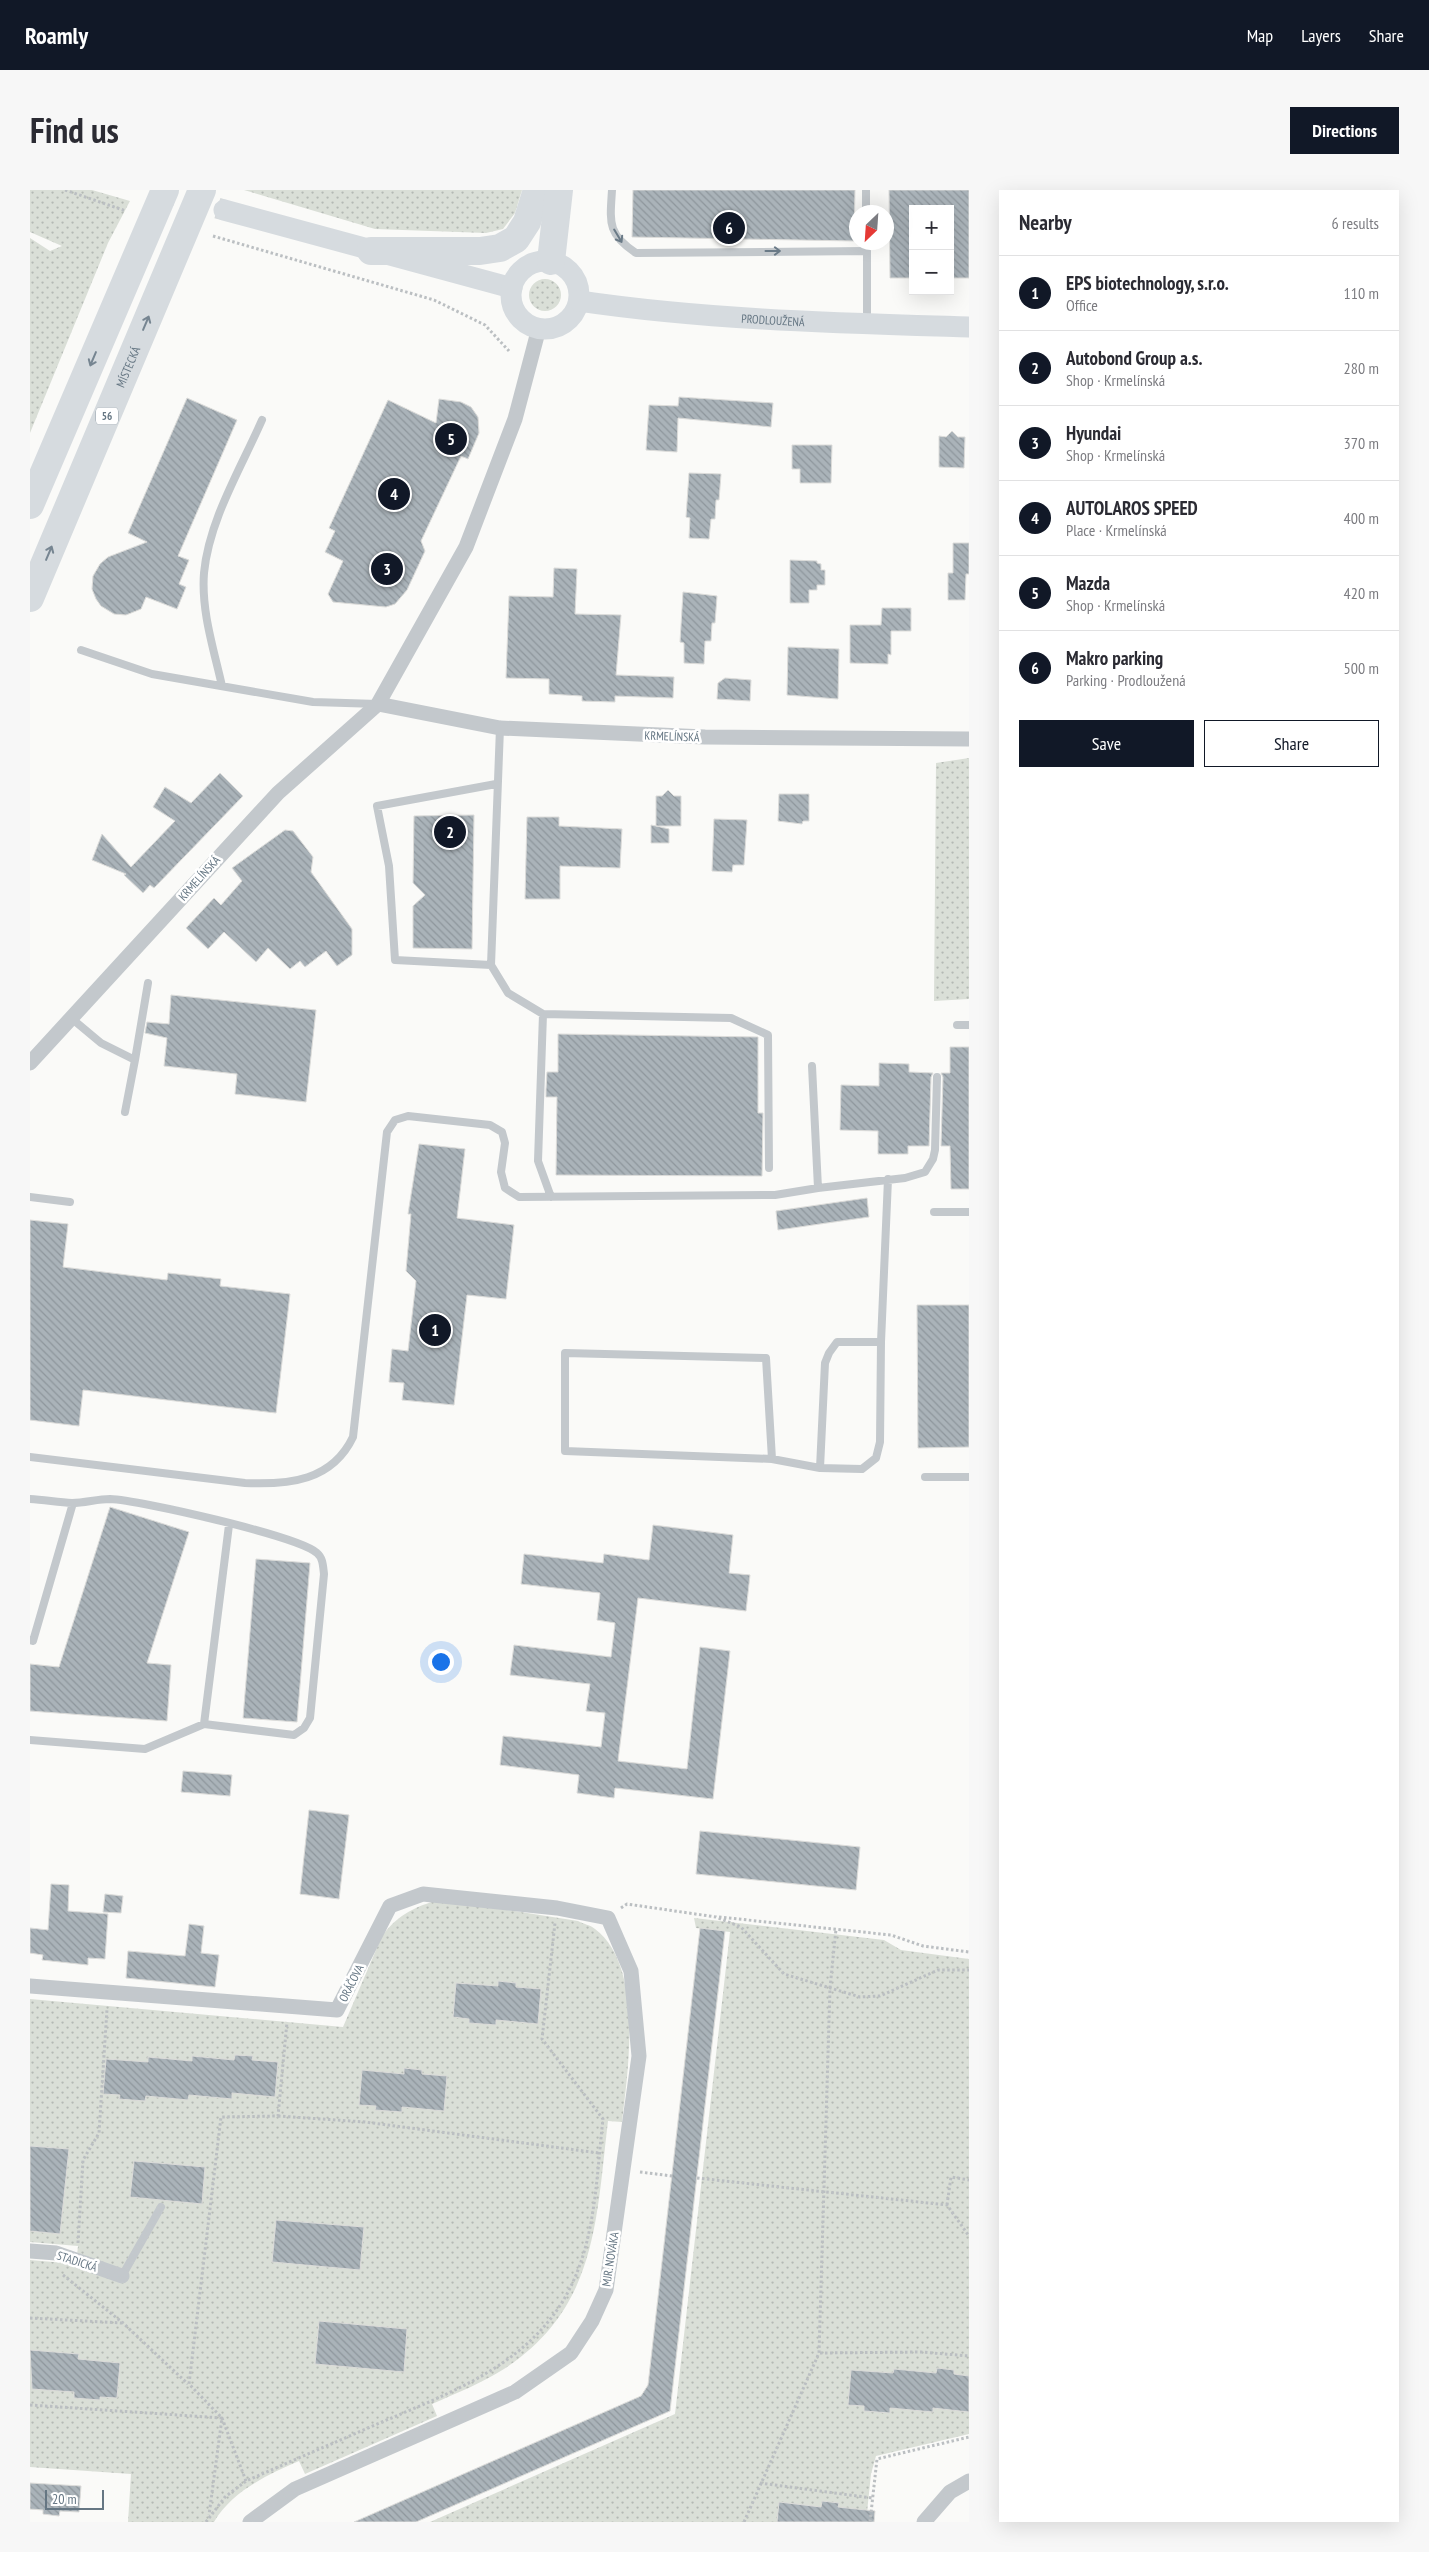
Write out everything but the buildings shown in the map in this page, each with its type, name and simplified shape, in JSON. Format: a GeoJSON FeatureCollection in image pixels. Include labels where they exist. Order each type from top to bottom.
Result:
{"type":"FeatureCollection","features":[{"type":"Feature","properties":{"kind":"highway"},"geometry":{"type":"LineString","coordinates":[[30,504],[119,298],[139,219],[150,190]]}},
{"type":"Feature","properties":{"kind":"highway"},"geometry":{"type":"LineString","coordinates":[[139,219],[165,190]]}},
{"type":"Feature","properties":{"kind":"highway","name":"MÍSTECKÁ"},"geometry":{"type":"LineString","coordinates":[[30,598],[202,190]]}},
{"type":"Feature","properties":{"kind":"highway"},"geometry":{"type":"LineString","coordinates":[[371,251],[480,251],[500,248],[516,239],[527,222],[538,190]]}},
{"type":"Feature","properties":{"kind":"highway"},"geometry":{"type":"LineString","coordinates":[[551,262],[560,190]]}},
{"type":"Feature","properties":{"kind":"highway"},"geometry":{"type":"LineString","coordinates":[[183,234],[217,200]]}},
{"type":"Feature","properties":{"kind":"main road"},"geometry":{"type":"LineString","coordinates":[[217,200],[371,251],[512,288]]}},
{"type":"Feature","properties":{"kind":"main road"},"geometry":{"type":"LineString","coordinates":[[538,261],[551,262],[564,266],[573,275],[578,287],[579,301],[574,313],[565,322],[552,328],[539,328],[527,323],[517,314],[512,301],[512,288],[517,276],[526,267],[538,261]]}},
{"type":"Feature","properties":{"kind":"main road","name":"PRODLOUŽENÁ"},"geometry":{"type":"LineString","coordinates":[[579,301],[637,310],[730,317],[969,327]]}},
{"type":"Feature","properties":{"kind":"street","name":"KRMELÍNSKÁ"},"geometry":{"type":"LineString","coordinates":[[30,1063],[278,793],[378,704],[466,547],[515,419],[539,328]]}},
{"type":"Feature","properties":{"kind":"street","name":"KRMELÍNSKÁ"},"geometry":{"type":"LineString","coordinates":[[378,704],[500,728],[705,737],[969,739]]}},
{"type":"Feature","properties":{"kind":"street","name":"ORÁČOVA"},"geometry":{"type":"LineString","coordinates":[[30,1986],[337,2010],[390,1906],[423,1894],[556,1908],[608,1918]]}},
{"type":"Feature","properties":{"kind":"street","name":"MJR. NOVÁKA"},"geometry":{"type":"LineString","coordinates":[[250,2522],[295,2489],[515,2392],[571,2353],[592,2321],[606,2290],[639,2056],[631,1971],[608,1918]]}},
{"type":"Feature","properties":{"kind":"street","name":"STADICKÁ"},"geometry":{"type":"LineString","coordinates":[[30,2251],[56,2253],[122,2276]]}},
{"type":"Feature","properties":{"kind":"street"},"geometry":{"type":"LineString","coordinates":[[924,2522],[950,2492],[969,2481]]}},
{"type":"Feature","properties":{"kind":"lane"},"geometry":{"type":"LineString","coordinates":[[612,190],[610,222],[621,243],[636,253],[849,247]]}},
{"type":"Feature","properties":{"kind":"lane"},"geometry":{"type":"LineString","coordinates":[[866,190],[866,205]]}},
{"type":"Feature","properties":{"kind":"lane"},"geometry":{"type":"LineString","coordinates":[[866,250],[866,324]]}},
{"type":"Feature","properties":{"kind":"lane"},"geometry":{"type":"LineString","coordinates":[[222,686],[205,610],[204,573],[215,527],[262,420]]}},
{"type":"Feature","properties":{"kind":"lane"},"geometry":{"type":"LineString","coordinates":[[81,650],[152,674],[313,702],[378,704]]}},
{"type":"Feature","properties":{"kind":"lane"},"geometry":{"type":"LineString","coordinates":[[500,728],[496,784],[491,965],[508,993],[543,1014],[732,1018],[768,1035],[769,1168]]}},
{"type":"Feature","properties":{"kind":"lane"},"geometry":{"type":"LineString","coordinates":[[491,965],[395,960],[389,866],[377,806],[496,784]]}},
{"type":"Feature","properties":{"kind":"lane"},"geometry":{"type":"LineString","coordinates":[[125,1112],[148,983]]}},
{"type":"Feature","properties":{"kind":"lane"},"geometry":{"type":"LineString","coordinates":[[543,1014],[538,1161],[551,1197]]}},
{"type":"Feature","properties":{"kind":"lane"},"geometry":{"type":"LineString","coordinates":[[71,1018],[101,1043],[135,1060]]}},
{"type":"Feature","properties":{"kind":"lane"},"geometry":{"type":"LineString","coordinates":[[957,1025],[969,1025]]}},
{"type":"Feature","properties":{"kind":"lane"},"geometry":{"type":"LineString","coordinates":[[812,1066],[818,1188]]}},
{"type":"Feature","properties":{"kind":"lane"},"geometry":{"type":"LineString","coordinates":[[30,1457],[245,1483],[270,1484],[312,1478],[338,1460],[353,1437],[387,1132],[395,1120],[408,1116],[490,1124],[502,1132],[505,1143],[501,1172],[504,1188],[519,1198],[775,1195],[918,1176],[930,1168],[934,1150],[937,1077]]}},
{"type":"Feature","properties":{"kind":"lane"},"geometry":{"type":"LineString","coordinates":[[772,1459],[766,1358],[565,1353],[565,1451],[772,1459],[820,1468],[862,1469],[876,1458],[880,1442],[881,1342],[888,1179]]}},
{"type":"Feature","properties":{"kind":"lane"},"geometry":{"type":"LineString","coordinates":[[30,1197],[70,1202]]}},
{"type":"Feature","properties":{"kind":"lane"},"geometry":{"type":"LineString","coordinates":[[934,1212],[969,1212]]}},
{"type":"Feature","properties":{"kind":"lane"},"geometry":{"type":"LineString","coordinates":[[820,1468],[825,1363],[829,1353],[837,1342],[881,1342]]}},
{"type":"Feature","properties":{"kind":"lane"},"geometry":{"type":"LineString","coordinates":[[925,1477],[969,1478]]}},
{"type":"Feature","properties":{"kind":"lane"},"geometry":{"type":"LineString","coordinates":[[30,1499],[73,1503],[110,1499],[153,1504],[301,1544],[317,1553],[323,1562],[324,1574],[310,1718],[304,1728],[294,1735],[204,1724],[146,1749],[30,1740]]}},
{"type":"Feature","properties":{"kind":"lane"},"geometry":{"type":"LineString","coordinates":[[30,1640],[33,1641],[73,1503]]}},
{"type":"Feature","properties":{"kind":"lane"},"geometry":{"type":"LineString","coordinates":[[204,1724],[229,1524]]}},
{"type":"Feature","properties":{"kind":"lane"},"geometry":{"type":"LineString","coordinates":[[122,2276],[161,2207]]}},
{"type":"Feature","properties":{"kind":"path"},"geometry":{"type":"LineString","coordinates":[[65,190],[139,219]]}},
{"type":"Feature","properties":{"kind":"path"},"geometry":{"type":"LineString","coordinates":[[213,236],[434,300],[485,325],[509,351]]}},
{"type":"Feature","properties":{"kind":"path"},"geometry":{"type":"LineString","coordinates":[[608,1918],[627,1904],[716,1917],[891,1935],[923,1946],[969,1952]]}},
{"type":"Feature","properties":{"kind":"path"},"geometry":{"type":"LineString","coordinates":[[206,2522],[225,2497],[246,2481],[461,2388],[499,2367],[524,2347],[555,2314],[576,2276],[591,2224],[603,2119],[542,2039],[556,1908]]}},
{"type":"Feature","properties":{"kind":"path"},"geometry":{"type":"LineString","coordinates":[[716,1917],[741,1927],[784,1974],[860,1997],[880,1996],[938,1970],[969,1970]]}},
{"type":"Feature","properties":{"kind":"path"},"geometry":{"type":"LineString","coordinates":[[744,2522],[820,2353],[822,2193],[830,1988],[836,1929]]}},
{"type":"Feature","properties":{"kind":"path"},"geometry":{"type":"LineString","coordinates":[[78,2246],[83,2160],[99,2133],[108,1992]]}},
{"type":"Feature","properties":{"kind":"path"},"geometry":{"type":"LineString","coordinates":[[278,2116],[288,2006]]}},
{"type":"Feature","properties":{"kind":"path"},"geometry":{"type":"LineString","coordinates":[[188,2384],[221,2117],[278,2116],[365,2122],[599,2154]]}},
{"type":"Feature","properties":{"kind":"path"},"geometry":{"type":"LineString","coordinates":[[969,2180],[951,2177],[947,2205],[969,2236]]}},
{"type":"Feature","properties":{"kind":"path"},"geometry":{"type":"LineString","coordinates":[[697,2178],[947,2205]]}},
{"type":"Feature","properties":{"kind":"path"},"geometry":{"type":"LineString","coordinates":[[61,2273],[123,2323],[222,2418],[246,2481]]}},
{"type":"Feature","properties":{"kind":"path"},"geometry":{"type":"LineString","coordinates":[[30,2318],[123,2323]]}},
{"type":"Feature","properties":{"kind":"path"},"geometry":{"type":"LineString","coordinates":[[820,2353],[921,2352],[969,2356]]}},
{"type":"Feature","properties":{"kind":"path"},"geometry":{"type":"LineString","coordinates":[[30,2405],[222,2418]]}},
{"type":"Feature","properties":{"kind":"path"},"geometry":{"type":"LineString","coordinates":[[209,2516],[222,2418]]}},
{"type":"Feature","properties":{"kind":"path"},"geometry":{"type":"LineString","coordinates":[[870,2522],[877,2459],[969,2437]]}},
{"type":"Feature","properties":{"kind":"path"},"geometry":{"type":"LineString","coordinates":[[760,2483],[872,2498]]}},
{"type":"Feature","properties":{"kind":"shaded area"},"geometry":{"type":"Polygon","coordinates":[[[30,190],[92,190],[130,201],[108,243],[30,433],[30,238],[50,251],[62,246],[30,232],[30,190]]]}},
{"type":"Feature","properties":{"kind":"shaded area"},"geometry":{"type":"Polygon","coordinates":[[[244,190],[522,190],[515,213],[503,229],[486,233],[375,229],[244,190]]]}},
{"type":"Feature","properties":{"kind":"shaded area"},"geometry":{"type":"Polygon","coordinates":[[[545,279],[551,280],[556,284],[560,289],[560,301],[556,306],[551,310],[545,311],[539,310],[534,306],[530,301],[529,295],[530,289],[534,284],[539,280],[545,279]]]}},
{"type":"Feature","properties":{"kind":"shaded area"},"geometry":{"type":"Polygon","coordinates":[[[969,758],[969,999],[934,1001],[936,763],[969,758]]]}},
{"type":"Feature","properties":{"kind":"shaded area"},"geometry":{"type":"Polygon","coordinates":[[[435,1901],[456,1902],[578,1921],[593,1928],[610,1946],[621,1967],[627,1993],[629,2020],[629,2048],[622,2122],[608,2121],[600,2193],[586,2260],[575,2290],[558,2319],[535,2345],[504,2369],[432,2404],[437,2416],[305,2474],[299,2461],[275,2472],[251,2485],[230,2501],[214,2522],[128,2522],[131,2474],[30,2467],[30,2260],[76,2264],[78,2246],[30,2242],[30,1999],[343,2027],[382,1936],[399,1918],[435,1901]]]}},
{"type":"Feature","properties":{"kind":"shaded area"},"geometry":{"type":"Polygon","coordinates":[[[694,1918],[884,1940],[901,1950],[969,1959],[969,2434],[876,2456],[871,2474],[866,2522],[430,2522],[675,2414],[730,1932],[696,1928],[694,1918]]]}},
{"type":"Feature","properties":{"kind":"tunnel"},"geometry":{"type":"LineString","coordinates":[[156,190],[224,210]]}},
{"type":"Feature","properties":{"kind":"place","name":"Makro parking"},"geometry":{"type":"Point","coordinates":[729,228]}},
{"type":"Feature","properties":{"kind":"place","name":"Mazda"},"geometry":{"type":"Point","coordinates":[451,439]}},
{"type":"Feature","properties":{"kind":"place","name":"AUTOLAROS SPEED"},"geometry":{"type":"Point","coordinates":[394,494]}},
{"type":"Feature","properties":{"kind":"place","name":"Hyundai"},"geometry":{"type":"Point","coordinates":[387,569]}},
{"type":"Feature","properties":{"kind":"place","name":"Autobond Group a.s."},"geometry":{"type":"Point","coordinates":[450,832]}},
{"type":"Feature","properties":{"kind":"place","name":"EPS biotechnology, s.r.o."},"geometry":{"type":"Point","coordinates":[435,1330]}}]}
